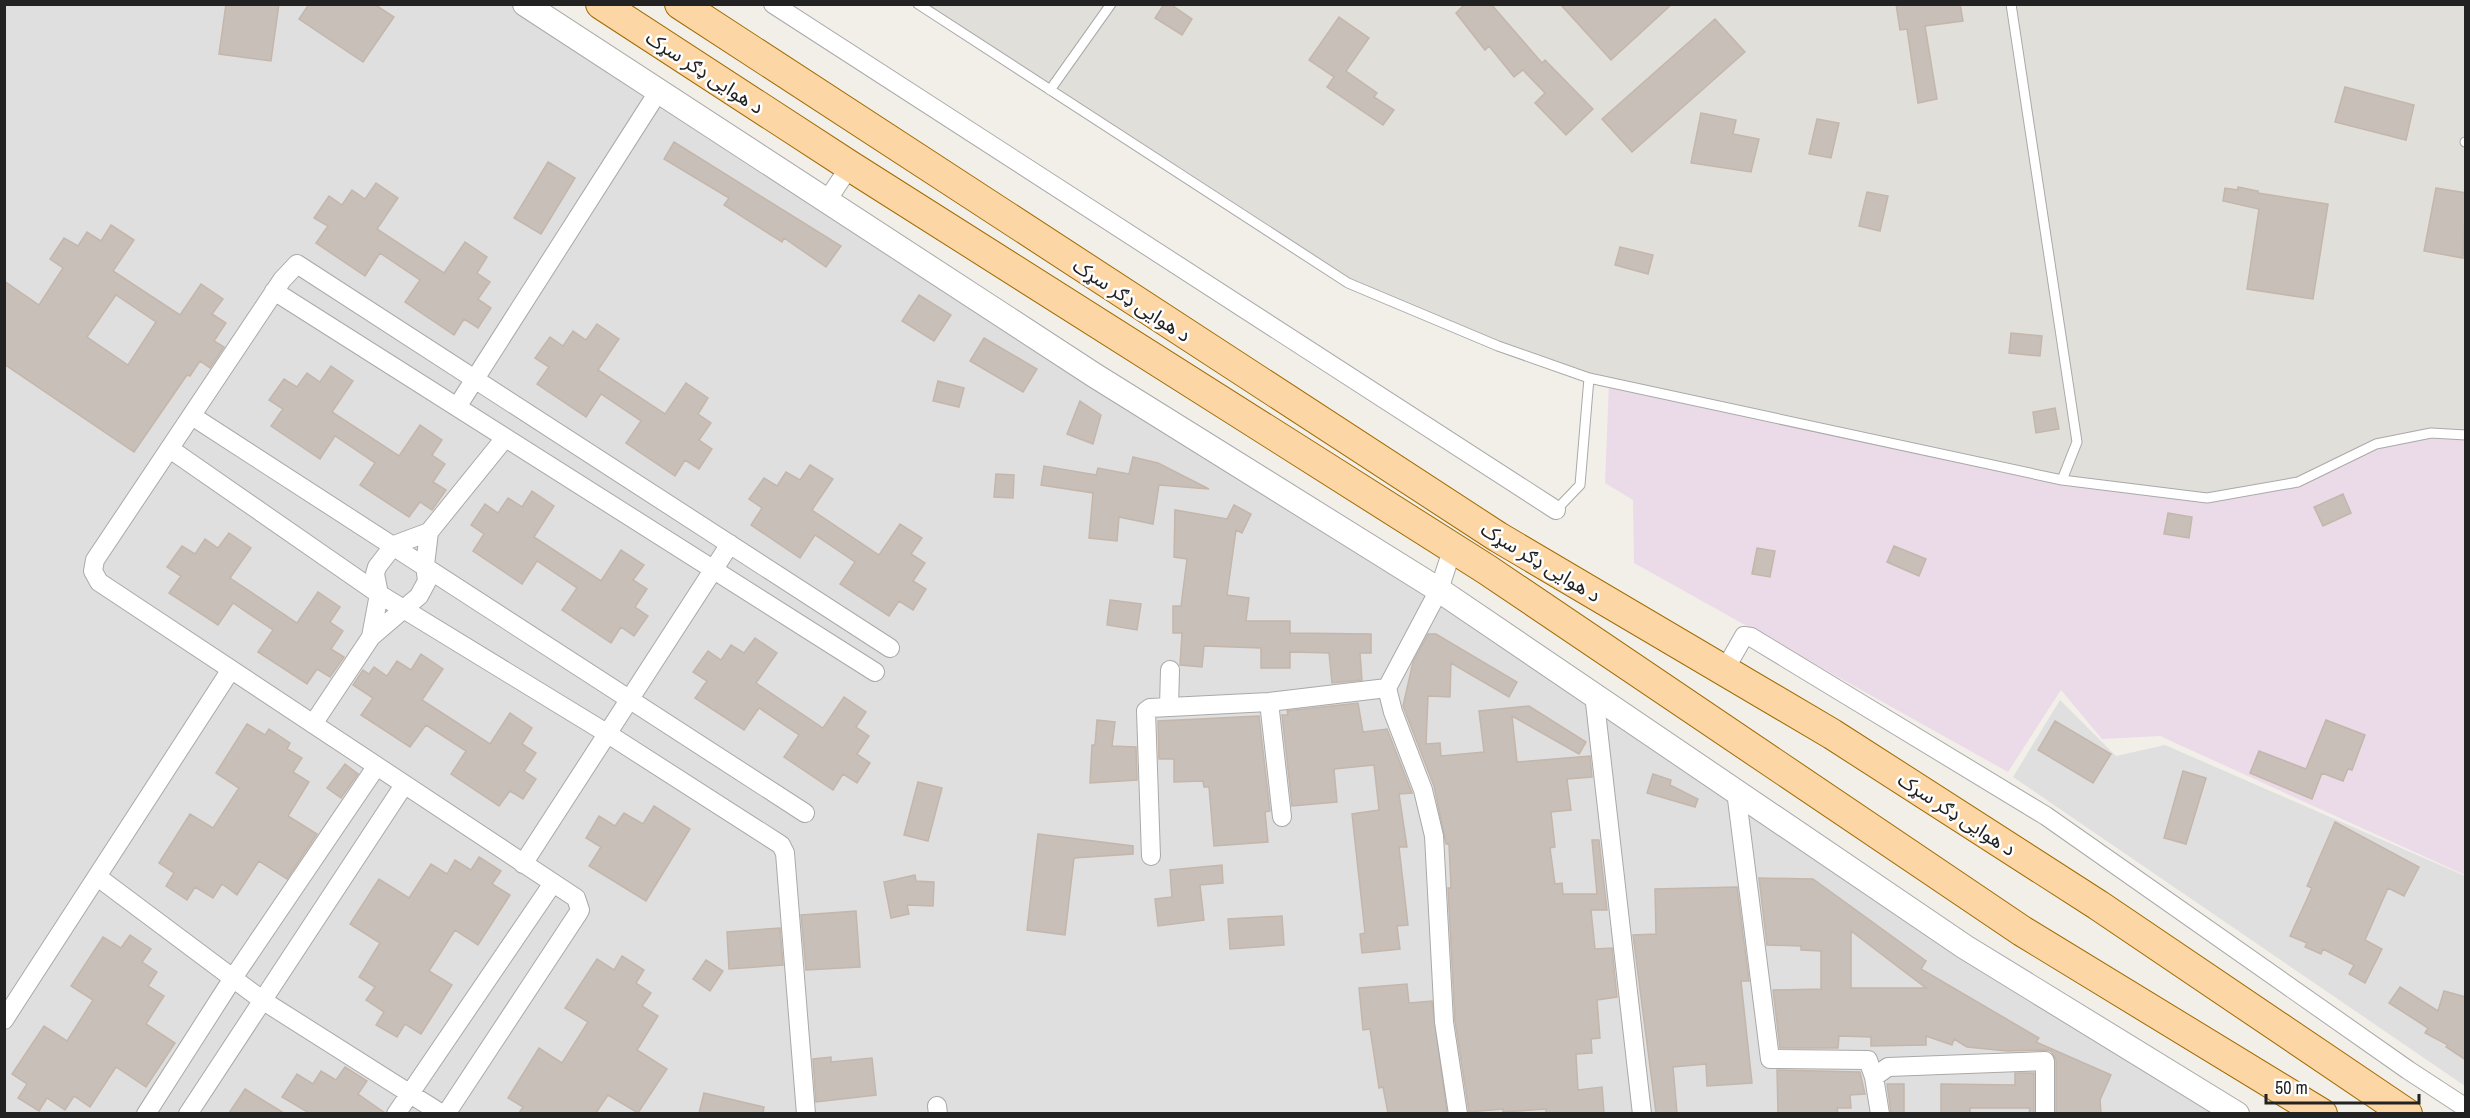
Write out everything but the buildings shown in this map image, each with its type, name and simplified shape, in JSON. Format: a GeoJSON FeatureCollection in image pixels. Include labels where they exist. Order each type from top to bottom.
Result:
{"type":"FeatureCollection","features":[{"type":"Feature","properties":{"kind":"main road","name":"د هوایی ډګر سړک"},"geometry":{"type":"LineString","coordinates":[[601,4],[850,166],[1453,547],[2022,931],[2322,1113]]}},
{"type":"Feature","properties":{"kind":"main road","name":"د هوایی ډګر سړک"},"geometry":{"type":"LineString","coordinates":[[680,4],[1497,537],[1832,734],[2088,899],[2407,1113]]}},
{"type":"Feature","properties":{"kind":"street"},"geometry":{"type":"LineString","coordinates":[[525,4],[1094,375],[1439,590],[1965,947],[2237,1113]]}},
{"type":"Feature","properties":{"kind":"street"},"geometry":{"type":"LineString","coordinates":[[773,4],[1556,510]]}},
{"type":"Feature","properties":{"kind":"street"},"geometry":{"type":"LineString","coordinates":[[457,407],[658,92]]}},
{"type":"Feature","properties":{"kind":"street"},"geometry":{"type":"LineString","coordinates":[[826,202],[850,166]]}},
{"type":"Feature","properties":{"kind":"street"},"geometry":{"type":"LineString","coordinates":[[99,878],[262,1000],[444,1113],[580,910],[576,898],[230,671],[99,582],[93,571],[95,560],[274,291],[297,264],[890,648]]}},
{"type":"Feature","properties":{"kind":"street"},"geometry":{"type":"LineString","coordinates":[[274,291],[875,672]]}},
{"type":"Feature","properties":{"kind":"street"},"geometry":{"type":"LineString","coordinates":[[192,416],[805,813]]}},
{"type":"Feature","properties":{"kind":"street"},"geometry":{"type":"LineString","coordinates":[[371,637],[379,594],[375,574],[377,567],[394,545],[429,532],[505,438]]}},
{"type":"Feature","properties":{"kind":"street"},"geometry":{"type":"LineString","coordinates":[[170,449],[379,594],[608,734],[781,845],[785,853],[806,1113]]}},
{"type":"Feature","properties":{"kind":"street"},"geometry":{"type":"LineString","coordinates":[[313,724],[371,637],[419,596],[428,581],[425,565],[429,532]]}},
{"type":"Feature","properties":{"kind":"street"},"geometry":{"type":"LineString","coordinates":[[523,864],[730,544]]}},
{"type":"Feature","properties":{"kind":"street"},"geometry":{"type":"LineString","coordinates":[[1453,547],[1439,590],[1387,688],[1393,712],[1423,790],[1434,836],[1444,1022],[1458,1113]]}},
{"type":"Feature","properties":{"kind":"street"},"geometry":{"type":"LineString","coordinates":[[1724,671],[1744,636],[1751,637],[2046,816],[2159,893],[2408,1070],[2466,1108]]}},
{"type":"Feature","properties":{"kind":"street"},"geometry":{"type":"LineString","coordinates":[[1169,707],[1170,670]]}},
{"type":"Feature","properties":{"kind":"street"},"geometry":{"type":"LineString","coordinates":[[4,1020],[99,878],[230,671]]}},
{"type":"Feature","properties":{"kind":"street"},"geometry":{"type":"LineString","coordinates":[[1151,856],[1146,711],[1150,708],[1269,702],[1387,688]]}},
{"type":"Feature","properties":{"kind":"street"},"geometry":{"type":"LineString","coordinates":[[1594,694],[1642,1113]]}},
{"type":"Feature","properties":{"kind":"street"},"geometry":{"type":"LineString","coordinates":[[1269,702],[1282,817]]}},
{"type":"Feature","properties":{"kind":"street"},"geometry":{"type":"LineString","coordinates":[[146,1113],[233,978],[376,767]]}},
{"type":"Feature","properties":{"kind":"street"},"geometry":{"type":"LineString","coordinates":[[188,1113],[404,785]]}},
{"type":"Feature","properties":{"kind":"street"},"geometry":{"type":"LineString","coordinates":[[1736,791],[1770,1059],[1868,1060],[1874,1077],[1880,1113]]}},
{"type":"Feature","properties":{"kind":"street"},"geometry":{"type":"LineString","coordinates":[[396,1113],[553,883]]}},
{"type":"Feature","properties":{"kind":"street"},"geometry":{"type":"LineString","coordinates":[[1874,1077],[1888,1067],[2045,1061],[2045,1113]]}},
{"type":"Feature","properties":{"kind":"lane"},"geometry":{"type":"LineString","coordinates":[[918,4],[1348,283],[1498,346],[1589,378],[2062,480],[2207,498],[2298,482],[2376,444],[2431,433],[2466,435]]}},
{"type":"Feature","properties":{"kind":"lane"},"geometry":{"type":"LineString","coordinates":[[1050,90],[1111,4]]}},
{"type":"Feature","properties":{"kind":"lane"},"geometry":{"type":"LineString","coordinates":[[2010,4],[2077,442],[2062,480]]}},
{"type":"Feature","properties":{"kind":"lane"},"geometry":{"type":"LineString","coordinates":[[1556,510],[1580,485],[1589,378]]}},
{"type":"Feature","properties":{"kind":"shaded area"},"geometry":{"type":"Polygon","coordinates":[[[5,4],[517,5],[2231,1114],[5,1114],[5,4]]]}},
{"type":"Feature","properties":{"kind":"shaded area"},"geometry":{"type":"Polygon","coordinates":[[[918,5],[2465,5],[2465,435],[2431,433],[2376,444],[2298,482],[2207,498],[2103,487],[1589,378],[1348,283],[918,5]]]}},
{"type":"Feature","properties":{"kind":"shaded area"},"geometry":{"type":"Polygon","coordinates":[[[1609,382],[2376,444],[2431,433],[2465,435],[2465,875],[2160,736],[2102,739],[2061,690],[2008,772],[1634,563],[1633,500],[1605,483],[1609,382]]]}},
{"type":"Feature","properties":{"kind":"shaded area"},"geometry":{"type":"Polygon","coordinates":[[[2060,700],[2116,756],[2165,745],[2465,876],[2465,1086],[2013,777],[2060,700]]]}}]}
